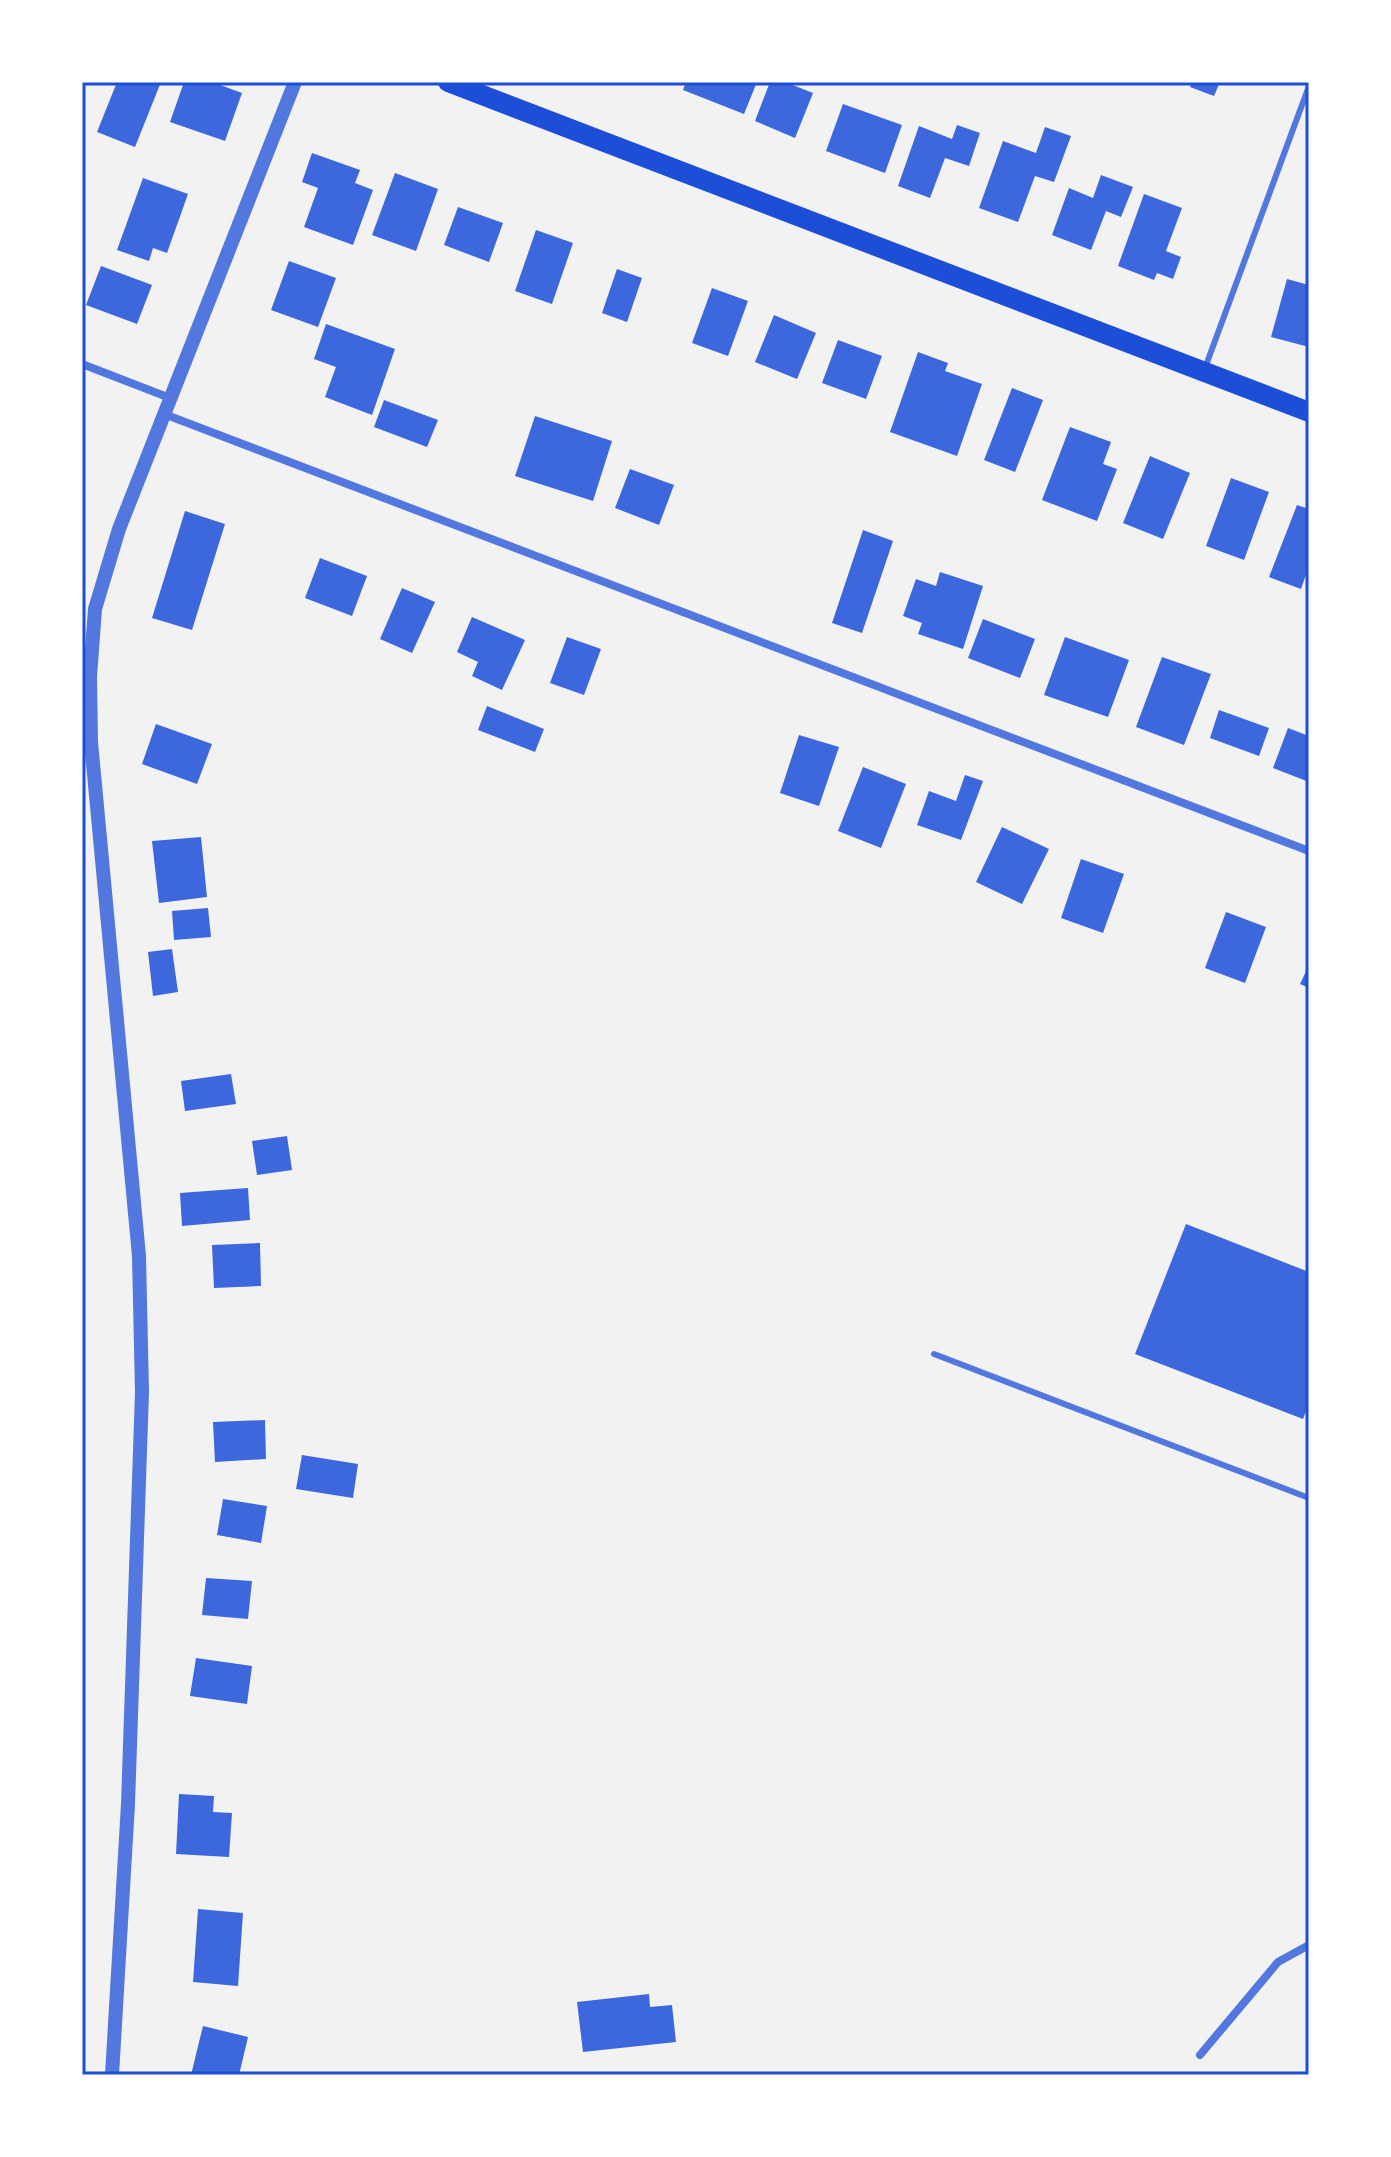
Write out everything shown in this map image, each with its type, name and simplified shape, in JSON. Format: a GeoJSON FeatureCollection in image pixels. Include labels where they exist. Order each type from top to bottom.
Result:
{"type":"FeatureCollection","features":[{"type":"Feature","properties":{"kind":"main road"},"geometry":{"type":"LineString","coordinates":[[448,82],[1309,412]]}},
{"type":"Feature","properties":{"kind":"street"},"geometry":{"type":"LineString","coordinates":[[112,2075],[128,1804],[142,1377],[139,1256],[87,741],[95,609],[119,529],[295,82]]}},
{"type":"Feature","properties":{"kind":"street"},"geometry":{"type":"LineString","coordinates":[[82,364],[170,398]]}},
{"type":"Feature","properties":{"kind":"street"},"geometry":{"type":"LineString","coordinates":[[164,414],[1309,851]]}},
{"type":"Feature","properties":{"kind":"street"},"geometry":{"type":"LineString","coordinates":[[1200,2055],[1278,1962],[1309,1945]]}},
{"type":"Feature","properties":{"kind":"lane"},"geometry":{"type":"LineString","coordinates":[[1203,371],[1309,86]]}},
{"type":"Feature","properties":{"kind":"lane"},"geometry":{"type":"LineString","coordinates":[[934,1354],[1309,1498]]}},
{"type":"Feature","properties":{"kind":"building"},"geometry":{"type":"Polygon","coordinates":[[[117,82],[161,82],[135,147],[97,132],[117,82]]]}},
{"type":"Feature","properties":{"kind":"building"},"geometry":{"type":"Polygon","coordinates":[[[184,82],[212,82],[242,93],[225,141],[170,122],[184,82]]]}},
{"type":"Feature","properties":{"kind":"building"},"geometry":{"type":"Polygon","coordinates":[[[686,82],[757,82],[744,114],[683,90],[686,82]]]}},
{"type":"Feature","properties":{"kind":"building"},"geometry":{"type":"Polygon","coordinates":[[[770,82],[785,82],[813,93],[795,138],[755,121],[770,82]]]}},
{"type":"Feature","properties":{"kind":"building"},"geometry":{"type":"Polygon","coordinates":[[[1192,82],[1220,82],[1214,96],[1190,87],[1192,82]]]}},
{"type":"Feature","properties":{"kind":"building"},"geometry":{"type":"Polygon","coordinates":[[[843,104],[902,125],[885,173],[826,151],[843,104]]]}},
{"type":"Feature","properties":{"kind":"building"},"geometry":{"type":"Polygon","coordinates":[[[957,125],[980,133],[969,166],[945,158],[930,198],[898,186],[919,126],[952,139],[957,125]]]}},
{"type":"Feature","properties":{"kind":"building"},"geometry":{"type":"Polygon","coordinates":[[[1045,127],[1071,136],[1054,182],[1035,176],[1018,222],[979,208],[1003,141],[1036,153],[1045,127]]]}},
{"type":"Feature","properties":{"kind":"building"},"geometry":{"type":"Polygon","coordinates":[[[312,153],[360,170],[355,183],[373,190],[353,245],[304,227],[318,188],[302,182],[312,153]]]}},
{"type":"Feature","properties":{"kind":"building"},"geometry":{"type":"Polygon","coordinates":[[[395,173],[438,189],[416,251],[372,235],[395,173]]]}},
{"type":"Feature","properties":{"kind":"building"},"geometry":{"type":"Polygon","coordinates":[[[1101,175],[1133,187],[1121,217],[1106,211],[1091,250],[1052,235],[1069,188],[1093,198],[1101,175]]]}},
{"type":"Feature","properties":{"kind":"building"},"geometry":{"type":"Polygon","coordinates":[[[143,178],[188,194],[167,253],[153,248],[149,261],[117,250],[143,178]]]}},
{"type":"Feature","properties":{"kind":"building"},"geometry":{"type":"Polygon","coordinates":[[[1144,194],[1182,208],[1166,251],[1181,257],[1173,279],[1157,273],[1154,280],[1118,266],[1144,194]]]}},
{"type":"Feature","properties":{"kind":"building"},"geometry":{"type":"Polygon","coordinates":[[[458,207],[503,223],[489,262],[444,245],[458,207]]]}},
{"type":"Feature","properties":{"kind":"building"},"geometry":{"type":"Polygon","coordinates":[[[536,230],[573,243],[552,304],[515,291],[536,230]]]}},
{"type":"Feature","properties":{"kind":"building"},"geometry":{"type":"Polygon","coordinates":[[[289,261],[336,278],[318,327],[271,310],[289,261]]]}},
{"type":"Feature","properties":{"kind":"building"},"geometry":{"type":"Polygon","coordinates":[[[101,266],[152,285],[137,324],[86,305],[101,266]]]}},
{"type":"Feature","properties":{"kind":"building"},"geometry":{"type":"Polygon","coordinates":[[[617,269],[642,278],[627,322],[602,313],[617,269]]]}},
{"type":"Feature","properties":{"kind":"building"},"geometry":{"type":"Polygon","coordinates":[[[1287,279],[1309,285],[1309,347],[1271,337],[1287,279]]]}},
{"type":"Feature","properties":{"kind":"building"},"geometry":{"type":"Polygon","coordinates":[[[712,288],[748,301],[728,356],[692,343],[712,288]]]}},
{"type":"Feature","properties":{"kind":"building"},"geometry":{"type":"Polygon","coordinates":[[[774,315],[816,333],[797,379],[755,362],[774,315]]]}},
{"type":"Feature","properties":{"kind":"building"},"geometry":{"type":"Polygon","coordinates":[[[326,324],[395,349],[372,415],[325,397],[336,367],[314,359],[326,324]]]}},
{"type":"Feature","properties":{"kind":"building"},"geometry":{"type":"Polygon","coordinates":[[[838,340],[882,356],[866,399],[822,383],[838,340]]]}},
{"type":"Feature","properties":{"kind":"building"},"geometry":{"type":"Polygon","coordinates":[[[918,352],[948,363],[945,371],[982,384],[957,456],[890,432],[918,352]]]}},
{"type":"Feature","properties":{"kind":"building"},"geometry":{"type":"Polygon","coordinates":[[[1012,388],[1043,400],[1015,472],[984,460],[1012,388]]]}},
{"type":"Feature","properties":{"kind":"building"},"geometry":{"type":"Polygon","coordinates":[[[384,400],[438,420],[427,447],[374,427],[384,400]]]}},
{"type":"Feature","properties":{"kind":"building"},"geometry":{"type":"Polygon","coordinates":[[[535,416],[612,441],[593,501],[515,476],[535,416]]]}},
{"type":"Feature","properties":{"kind":"building"},"geometry":{"type":"Polygon","coordinates":[[[1070,427],[1111,442],[1103,464],[1117,469],[1097,521],[1042,500],[1070,427]]]}},
{"type":"Feature","properties":{"kind":"building"},"geometry":{"type":"Polygon","coordinates":[[[1150,456],[1190,473],[1163,539],[1123,523],[1150,456]]]}},
{"type":"Feature","properties":{"kind":"building"},"geometry":{"type":"Polygon","coordinates":[[[630,469],[674,485],[659,525],[615,508],[630,469]]]}},
{"type":"Feature","properties":{"kind":"building"},"geometry":{"type":"Polygon","coordinates":[[[1231,478],[1269,492],[1244,560],[1206,546],[1231,478]]]}},
{"type":"Feature","properties":{"kind":"building"},"geometry":{"type":"Polygon","coordinates":[[[1297,505],[1309,509],[1309,566],[1301,589],[1269,577],[1297,505]]]}},
{"type":"Feature","properties":{"kind":"building"},"geometry":{"type":"Polygon","coordinates":[[[185,511],[225,524],[192,630],[152,618],[185,511]]]}},
{"type":"Feature","properties":{"kind":"building"},"geometry":{"type":"Polygon","coordinates":[[[863,530],[893,541],[862,633],[832,623],[863,530]]]}},
{"type":"Feature","properties":{"kind":"building"},"geometry":{"type":"Polygon","coordinates":[[[320,558],[367,576],[352,616],[305,598],[320,558]]]}},
{"type":"Feature","properties":{"kind":"building"},"geometry":{"type":"Polygon","coordinates":[[[940,572],[983,586],[963,649],[918,634],[922,623],[903,616],[916,579],[936,586],[940,572]]]}},
{"type":"Feature","properties":{"kind":"building"},"geometry":{"type":"Polygon","coordinates":[[[402,588],[435,602],[412,653],[380,639],[402,588]]]}},
{"type":"Feature","properties":{"kind":"building"},"geometry":{"type":"Polygon","coordinates":[[[472,617],[525,640],[502,690],[472,676],[478,662],[457,652],[472,617]]]}},
{"type":"Feature","properties":{"kind":"building"},"geometry":{"type":"Polygon","coordinates":[[[983,619],[1035,639],[1020,678],[968,658],[983,619]]]}},
{"type":"Feature","properties":{"kind":"building"},"geometry":{"type":"Polygon","coordinates":[[[567,637],[601,649],[584,695],[550,683],[567,637]]]}},
{"type":"Feature","properties":{"kind":"building"},"geometry":{"type":"Polygon","coordinates":[[[1065,637],[1129,660],[1108,717],[1044,695],[1065,637]]]}},
{"type":"Feature","properties":{"kind":"building"},"geometry":{"type":"Polygon","coordinates":[[[1162,657],[1211,674],[1184,745],[1136,727],[1162,657]]]}},
{"type":"Feature","properties":{"kind":"building"},"geometry":{"type":"Polygon","coordinates":[[[487,706],[544,729],[535,752],[478,730],[487,706]]]}},
{"type":"Feature","properties":{"kind":"building"},"geometry":{"type":"Polygon","coordinates":[[[1219,710],[1269,728],[1259,756],[1210,738],[1219,710]]]}},
{"type":"Feature","properties":{"kind":"building"},"geometry":{"type":"Polygon","coordinates":[[[156,724],[212,744],[197,784],[142,764],[156,724]]]}},
{"type":"Feature","properties":{"kind":"building"},"geometry":{"type":"Polygon","coordinates":[[[1288,728],[1309,736],[1309,782],[1273,768],[1288,728]]]}},
{"type":"Feature","properties":{"kind":"building"},"geometry":{"type":"Polygon","coordinates":[[[799,735],[839,747],[819,806],[780,793],[799,735]]]}},
{"type":"Feature","properties":{"kind":"building"},"geometry":{"type":"Polygon","coordinates":[[[863,767],[906,784],[881,848],[838,831],[863,767]]]}},
{"type":"Feature","properties":{"kind":"building"},"geometry":{"type":"Polygon","coordinates":[[[965,775],[983,781],[961,840],[917,825],[929,791],[956,801],[965,775]]]}},
{"type":"Feature","properties":{"kind":"building"},"geometry":{"type":"Polygon","coordinates":[[[1002,827],[1049,849],[1022,904],[976,882],[1002,827]]]}},
{"type":"Feature","properties":{"kind":"building"},"geometry":{"type":"Polygon","coordinates":[[[201,837],[207,897],[159,903],[152,841],[201,837]]]}},
{"type":"Feature","properties":{"kind":"building"},"geometry":{"type":"Polygon","coordinates":[[[1081,859],[1124,874],[1103,933],[1061,918],[1081,859]]]}},
{"type":"Feature","properties":{"kind":"building"},"geometry":{"type":"Polygon","coordinates":[[[208,908],[211,937],[174,940],[172,911],[208,908]]]}},
{"type":"Feature","properties":{"kind":"building"},"geometry":{"type":"Polygon","coordinates":[[[1226,912],[1266,927],[1245,983],[1205,968],[1226,912]]]}},
{"type":"Feature","properties":{"kind":"building"},"geometry":{"type":"Polygon","coordinates":[[[172,949],[178,992],[153,996],[148,952],[172,949]]]}},
{"type":"Feature","properties":{"kind":"building"},"geometry":{"type":"Polygon","coordinates":[[[1309,965],[1309,988],[1300,984],[1309,965]]]}},
{"type":"Feature","properties":{"kind":"building"},"geometry":{"type":"Polygon","coordinates":[[[231,1074],[236,1104],[185,1111],[181,1081],[231,1074]]]}},
{"type":"Feature","properties":{"kind":"building"},"geometry":{"type":"Polygon","coordinates":[[[287,1136],[292,1170],[257,1175],[252,1141],[287,1136]]]}},
{"type":"Feature","properties":{"kind":"building"},"geometry":{"type":"Polygon","coordinates":[[[248,1188],[250,1220],[182,1226],[180,1193],[248,1188]]]}},
{"type":"Feature","properties":{"kind":"building"},"geometry":{"type":"Polygon","coordinates":[[[1186,1224],[1309,1272],[1309,1404],[1303,1419],[1135,1354],[1186,1224]]]}},
{"type":"Feature","properties":{"kind":"building"},"geometry":{"type":"Polygon","coordinates":[[[260,1243],[261,1286],[214,1288],[212,1245],[260,1243]]]}},
{"type":"Feature","properties":{"kind":"building"},"geometry":{"type":"Polygon","coordinates":[[[265,1420],[266,1459],[215,1462],[213,1422],[265,1420]]]}},
{"type":"Feature","properties":{"kind":"building"},"geometry":{"type":"Polygon","coordinates":[[[302,1455],[358,1464],[353,1498],[296,1489],[302,1455]]]}},
{"type":"Feature","properties":{"kind":"building"},"geometry":{"type":"Polygon","coordinates":[[[223,1499],[267,1506],[261,1543],[217,1535],[223,1499]]]}},
{"type":"Feature","properties":{"kind":"building"},"geometry":{"type":"Polygon","coordinates":[[[206,1578],[252,1581],[248,1619],[202,1615],[206,1578]]]}},
{"type":"Feature","properties":{"kind":"building"},"geometry":{"type":"Polygon","coordinates":[[[196,1658],[252,1666],[247,1704],[190,1696],[196,1658]]]}},
{"type":"Feature","properties":{"kind":"building"},"geometry":{"type":"Polygon","coordinates":[[[179,1794],[214,1796],[213,1812],[232,1813],[229,1857],[176,1854],[179,1794]]]}},
{"type":"Feature","properties":{"kind":"building"},"geometry":{"type":"Polygon","coordinates":[[[198,1909],[243,1913],[238,1986],[193,1982],[198,1909]]]}},
{"type":"Feature","properties":{"kind":"building"},"geometry":{"type":"Polygon","coordinates":[[[649,1994],[650,2007],[672,2005],[676,2042],[583,2052],[577,2002],[649,1994]]]}},
{"type":"Feature","properties":{"kind":"building"},"geometry":{"type":"Polygon","coordinates":[[[203,2026],[248,2037],[239,2075],[191,2075],[203,2026]]]}}]}
